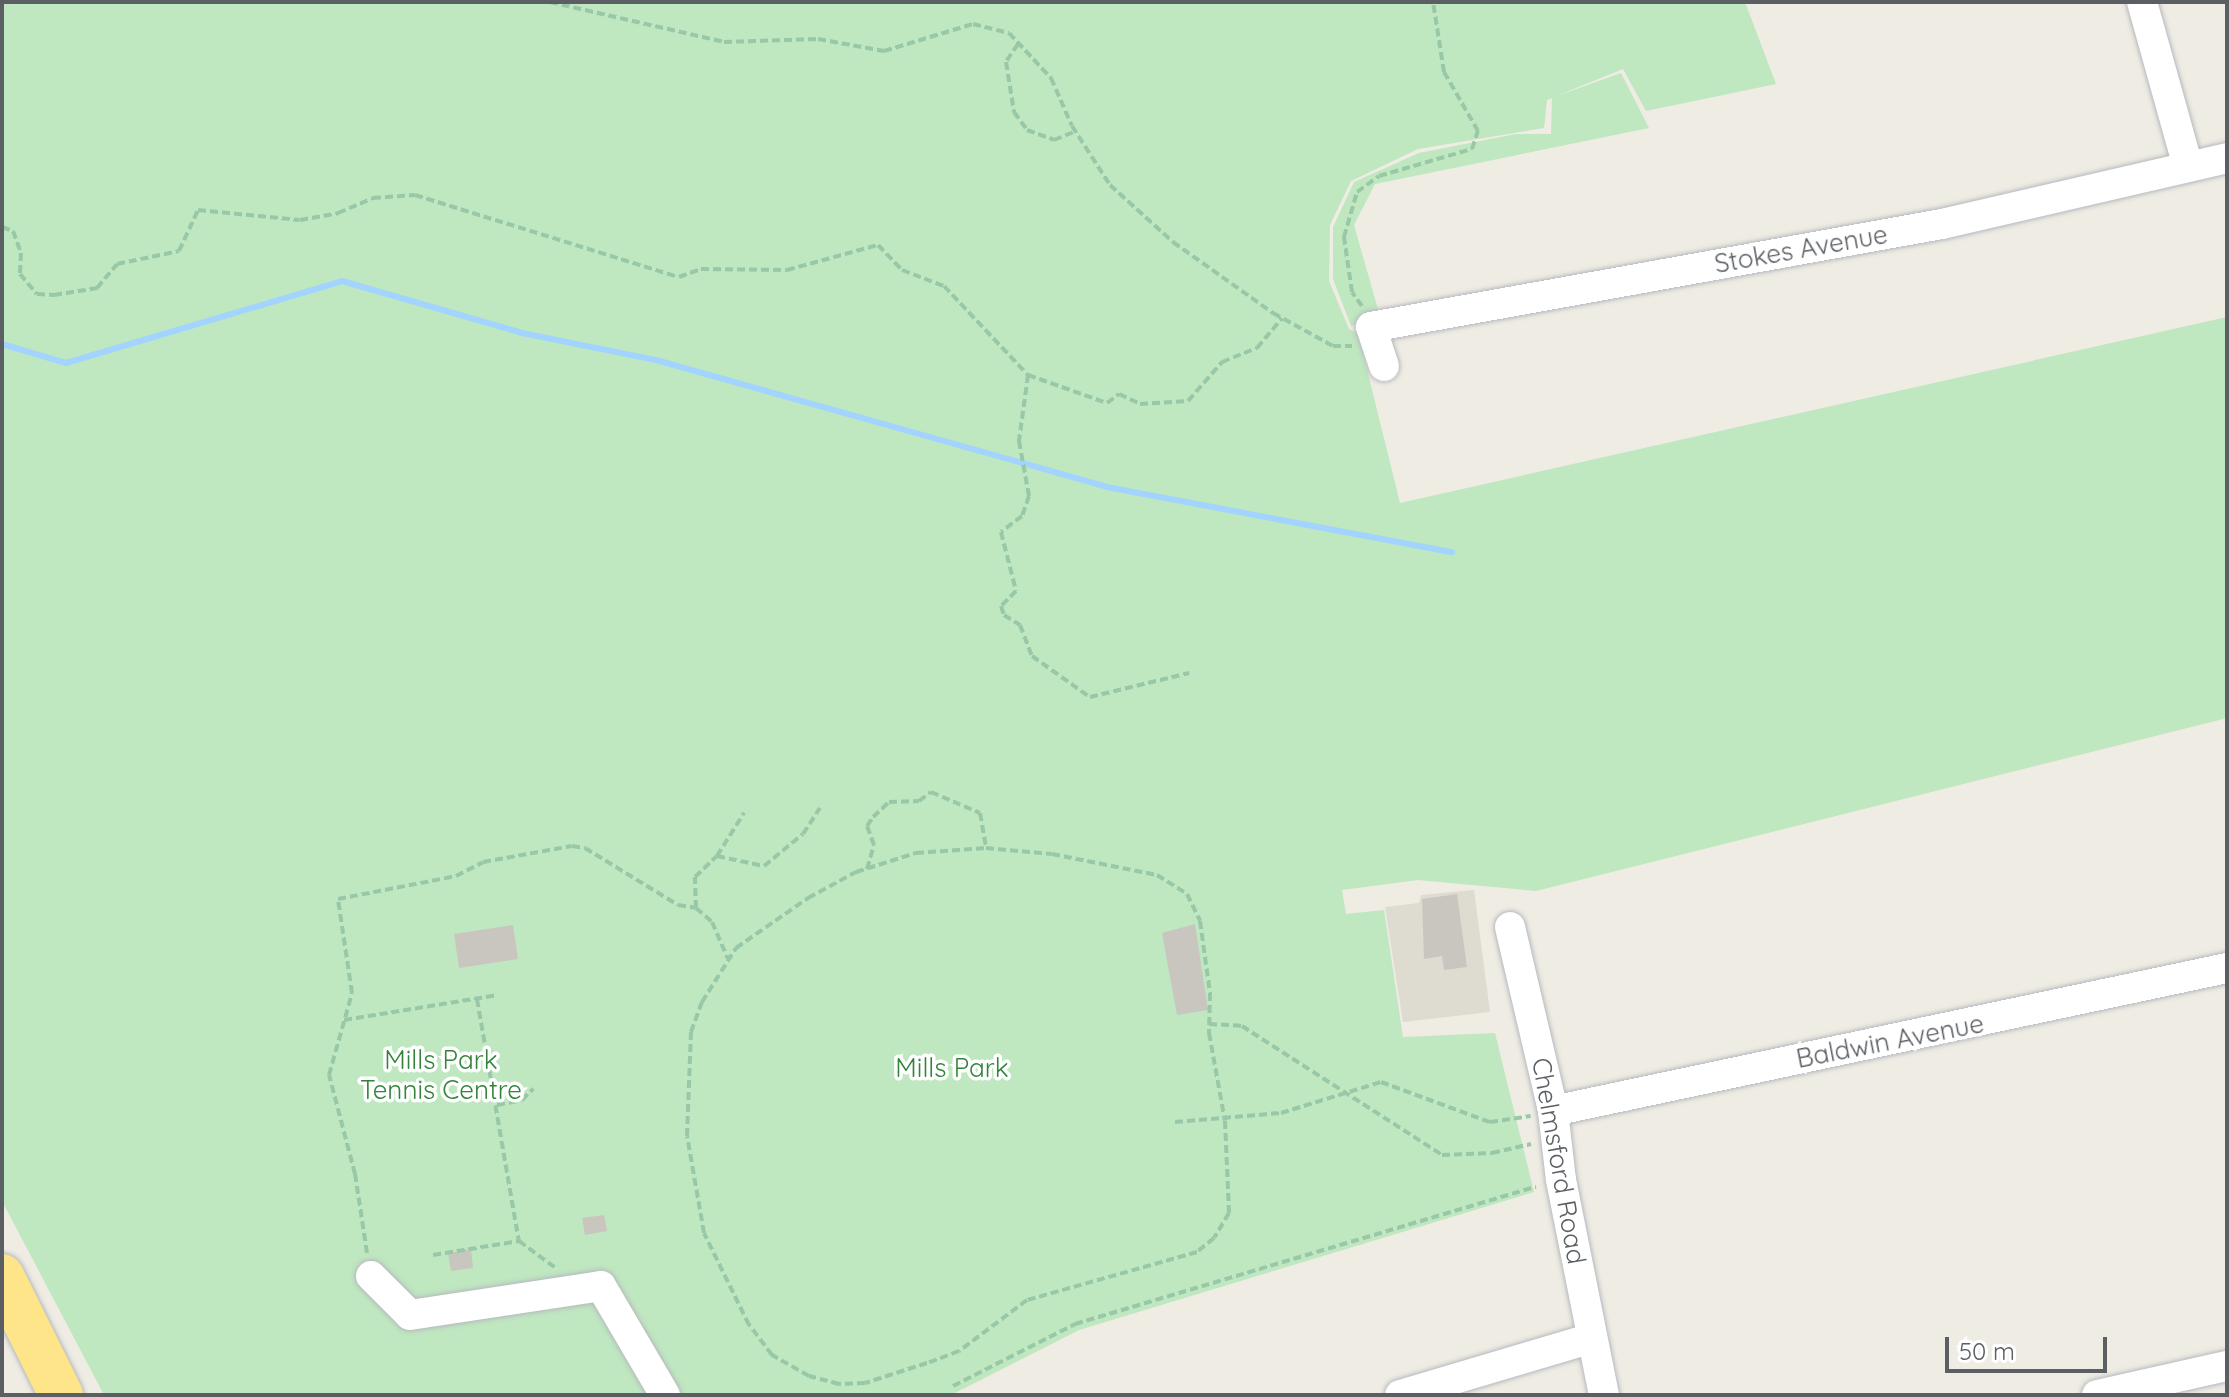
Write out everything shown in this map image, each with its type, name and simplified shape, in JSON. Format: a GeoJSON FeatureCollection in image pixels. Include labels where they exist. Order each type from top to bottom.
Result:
{"type":"FeatureCollection","features":[{"type":"Feature","properties":{"kind":"highway"},"geometry":{"type":"LineString","coordinates":[[2,1276],[61,1395]]}},
{"type":"Feature","properties":{"kind":"street"},"geometry":{"type":"LineString","coordinates":[[2142,2],[2188,167]]}},
{"type":"Feature","properties":{"kind":"street","name":"Stokes Avenue"},"geometry":{"type":"LineString","coordinates":[[1368,319],[1942,224],[2227,158]]}},
{"type":"Feature","properties":{"kind":"street"},"geometry":{"type":"LineString","coordinates":[[1368,319],[1384,366]]}},
{"type":"Feature","properties":{"kind":"street","name":"Chelmsford Road"},"geometry":{"type":"LineString","coordinates":[[1510,927],[1553,1111],[1561,1180],[1604,1395]]}},
{"type":"Feature","properties":{"kind":"street","name":"Baldwin Avenue"},"geometry":{"type":"LineString","coordinates":[[1553,1111],[2227,968]]}},
{"type":"Feature","properties":{"kind":"street"},"geometry":{"type":"LineString","coordinates":[[371,1276],[410,1315],[601,1286],[665,1395]]}},
{"type":"Feature","properties":{"kind":"street"},"geometry":{"type":"LineString","coordinates":[[1400,1395],[1592,1338]]}},
{"type":"Feature","properties":{"kind":"street"},"geometry":{"type":"LineString","coordinates":[[2097,1395],[2227,1366]]}},
{"type":"Feature","properties":{"kind":"path"},"geometry":{"type":"LineString","coordinates":[[550,2],[724,42],[818,39],[884,51],[973,24],[1009,33],[1051,78],[1076,131],[1110,185],[1173,242],[1282,318],[1333,346],[1354,346],[1368,319],[1352,292],[1344,237],[1357,192],[1379,176],[1472,149],[1478,131],[1444,72],[1433,2]]}},
{"type":"Feature","properties":{"kind":"path"},"geometry":{"type":"LineString","coordinates":[[1018,44],[1006,62],[1014,112],[1027,130],[1054,140],[1076,131]]}},
{"type":"Feature","properties":{"kind":"path"},"geometry":{"type":"LineString","coordinates":[[2,227],[13,231],[21,253],[20,274],[37,294],[54,295],[97,288],[117,264],[179,251],[198,210],[300,220],[338,213],[373,198],[415,195],[679,277],[701,269],[787,270],[878,245],[902,270],[944,286],[1028,375],[1107,403],[1119,394],[1140,404],[1188,401],[1222,362],[1257,348],[1282,318]]}},
{"type":"Feature","properties":{"kind":"path"},"geometry":{"type":"LineString","coordinates":[[1028,375],[1019,441],[1029,496],[1022,516],[1001,532],[1016,591],[1001,606],[1004,615],[1020,625],[1032,656],[1090,697],[1189,673]]}},
{"type":"Feature","properties":{"kind":"path"},"geometry":{"type":"LineString","coordinates":[[867,869],[874,845],[867,826],[873,817],[889,802],[919,801],[931,792],[980,813],[986,848]]}},
{"type":"Feature","properties":{"kind":"path"},"geometry":{"type":"LineString","coordinates":[[717,856],[764,866],[803,834],[820,808]]}},
{"type":"Feature","properties":{"kind":"path"},"geometry":{"type":"LineString","coordinates":[[696,908],[695,877],[717,856],[744,813]]}},
{"type":"Feature","properties":{"kind":"path"},"geometry":{"type":"LineString","coordinates":[[371,1276],[355,1174],[329,1075],[352,993],[338,899],[456,876],[483,862],[572,846],[585,848],[678,905],[696,908],[712,922],[728,959]]}},
{"type":"Feature","properties":{"kind":"path"},"geometry":{"type":"LineString","coordinates":[[986,848],[1052,854],[1173,882],[1187,894],[1200,921],[1209,1024],[1225,1121],[1229,1213],[1214,1238],[1197,1252],[1027,1300],[959,1351],[865,1383],[839,1384],[809,1376],[772,1355],[749,1325],[696,1206],[687,1136],[686,1066],[702,1002],[728,959],[808,898],[867,869],[916,853],[986,848]]}},
{"type":"Feature","properties":{"kind":"path"},"geometry":{"type":"LineString","coordinates":[[344,1020],[498,995]]}},
{"type":"Feature","properties":{"kind":"path"},"geometry":{"type":"LineString","coordinates":[[477,999],[519,1241]]}},
{"type":"Feature","properties":{"kind":"path"},"geometry":{"type":"LineString","coordinates":[[1209,1024],[1242,1026],[1442,1155],[1492,1153],[1542,1141]]}},
{"type":"Feature","properties":{"kind":"path"},"geometry":{"type":"LineString","coordinates":[[1175,1122],[1225,1121],[1293,1110],[1340,1091],[1381,1082],[1490,1122],[1553,1111]]}},
{"type":"Feature","properties":{"kind":"path"},"geometry":{"type":"LineString","coordinates":[[496,1105],[522,1103],[533,1089]]}},
{"type":"Feature","properties":{"kind":"path"},"geometry":{"type":"LineString","coordinates":[[953,1386],[1075,1324],[1561,1180]]}},
{"type":"Feature","properties":{"kind":"path"},"geometry":{"type":"LineString","coordinates":[[433,1255],[519,1241],[551,1261],[573,1291]]}},
{"type":"Feature","properties":{"kind":"shaded area"},"geometry":{"type":"Polygon","coordinates":[[[1474,890],[1490,1012],[1403,1022],[1385,907],[1419,903],[1421,895],[1474,890]]]}},
{"type":"Feature","properties":{"kind":"green space"},"geometry":{"type":"Polygon","coordinates":[[[2,2],[1745,2],[1776,84],[1646,111],[1623,69],[1554,97],[1621,73],[1649,128],[1375,184],[1354,225],[1381,320],[1351,326],[1333,279],[1333,227],[1354,182],[1419,153],[1516,134],[1551,134],[1552,98],[1547,100],[1544,128],[1418,149],[1351,181],[1330,225],[1329,281],[1349,329],[1358,333],[1400,503],[2227,317],[2227,718],[1536,891],[1418,880],[1342,890],[1346,914],[1384,910],[1403,1037],[1495,1033],[1534,1192],[1079,1330],[951,1395],[104,1395],[2,1201],[2,2]]]}},
{"type":"Feature","properties":{"kind":"building"},"geometry":{"type":"Polygon","coordinates":[[[1457,894],[1467,967],[1444,970],[1442,956],[1424,959],[1422,899],[1457,894]]]}},
{"type":"Feature","properties":{"kind":"building"},"geometry":{"type":"Polygon","coordinates":[[[1195,924],[1208,1010],[1177,1015],[1162,933],[1195,924]]]}},
{"type":"Feature","properties":{"kind":"building"},"geometry":{"type":"Polygon","coordinates":[[[513,925],[518,959],[459,968],[454,934],[513,925]]]}},
{"type":"Feature","properties":{"kind":"building"},"geometry":{"type":"Polygon","coordinates":[[[604,1215],[607,1231],[585,1235],[582,1218],[604,1215]]]}},
{"type":"Feature","properties":{"kind":"building"},"geometry":{"type":"Polygon","coordinates":[[[471,1249],[473,1268],[451,1271],[448,1253],[471,1249]]]}},
{"type":"Feature","properties":{"kind":"waterway"},"geometry":{"type":"LineString","coordinates":[[2,344],[66,363],[342,281],[522,333],[656,360],[1112,488],[1452,552]]}},
{"type":"Feature","properties":{"kind":"park label","name":"Mills Park"},"geometry":{"type":"Point","coordinates":[952,1068]}},
{"type":"Feature","properties":{"kind":"park label","name":"Mills Park Tennis Centre"},"geometry":{"type":"Point","coordinates":[441,1075]}}]}
